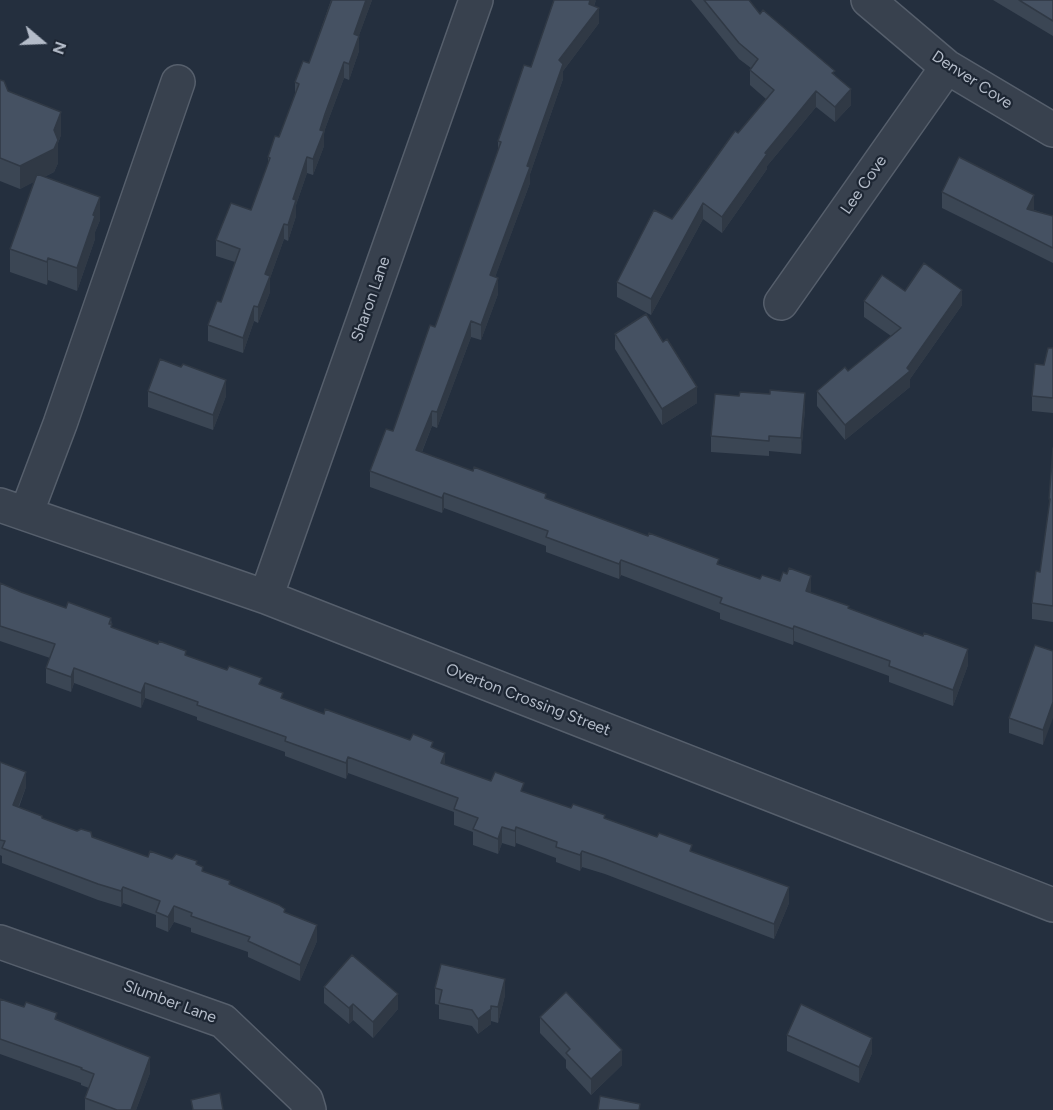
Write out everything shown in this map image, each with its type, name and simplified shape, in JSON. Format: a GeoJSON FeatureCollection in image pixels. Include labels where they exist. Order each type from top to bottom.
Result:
{"type":"FeatureCollection","features":[{"type":"Feature","properties":{"kind":"street","name":"Sharon Lane"},"geometry":{"type":"LineString","coordinates":[[266,597],[476,0]]}},
{"type":"Feature","properties":{"kind":"street","name":"Denver Cove"},"geometry":{"type":"LineString","coordinates":[[868,0],[947,67],[1053,130]]}},
{"type":"Feature","properties":{"kind":"street","name":"Lee Cove"},"geometry":{"type":"LineString","coordinates":[[781,303],[947,67]]}},
{"type":"Feature","properties":{"kind":"street"},"geometry":{"type":"LineString","coordinates":[[13,509],[60,424],[178,82]]}},
{"type":"Feature","properties":{"kind":"street","name":"Overton Crossing Street"},"geometry":{"type":"LineString","coordinates":[[13,509],[266,597],[1053,905]]}},
{"type":"Feature","properties":{"kind":"street","name":"Slumber Lane"},"geometry":{"type":"LineString","coordinates":[[0,942],[223,1021],[306,1100],[309,1110]]}},
{"type":"Feature","properties":{"kind":"building"},"geometry":{"type":"Polygon","coordinates":[[[332,0],[366,0],[354,34],[359,36],[349,64],[344,62],[325,114],[320,130],[324,131],[313,159],[307,157],[293,199],[296,200],[288,225],[284,224],[265,274],[270,276],[258,307],[254,306],[243,338],[208,325],[217,301],[221,302],[240,249],[216,240],[231,203],[251,210],[270,158],[268,157],[275,136],[279,137],[299,84],[295,82],[303,61],[309,63],[332,0]]]}},
{"type":"Feature","properties":{"kind":"building"},"geometry":{"type":"Polygon","coordinates":[[[554,0],[590,0],[589,4],[599,8],[559,60],[563,64],[527,166],[530,167],[490,275],[498,278],[481,325],[471,321],[437,412],[432,411],[416,450],[473,471],[474,467],[546,494],[545,498],[719,559],[717,564],[760,579],[762,575],[780,581],[783,572],[787,574],[789,568],[811,576],[806,591],[923,636],[924,633],[968,649],[953,690],[889,666],[890,661],[794,626],[793,629],[720,603],[722,598],[621,560],[619,564],[546,537],[548,531],[444,493],[442,498],[370,471],[386,429],[393,431],[430,325],[435,327],[501,142],[498,141],[524,65],[531,67],[554,0]]]}},
{"type":"Feature","properties":{"kind":"building"},"geometry":{"type":"Polygon","coordinates":[[[704,0],[749,0],[760,14],[763,10],[835,71],[832,73],[851,89],[835,107],[816,91],[765,153],[767,154],[722,217],[703,203],[651,299],[617,282],[654,210],[672,219],[735,131],[738,133],[774,90],[750,70],[758,59],[739,43],[704,0]]]}},
{"type":"Feature","properties":{"kind":"building"},"geometry":{"type":"Polygon","coordinates":[[[1019,0],[1053,0],[1053,21],[1019,0]]]}},
{"type":"Feature","properties":{"kind":"building"},"geometry":{"type":"Polygon","coordinates":[[[0,80],[4,81],[8,91],[61,112],[54,130],[58,140],[54,149],[20,166],[0,158],[0,80]]]}},
{"type":"Feature","properties":{"kind":"building"},"geometry":{"type":"Polygon","coordinates":[[[959,157],[1034,195],[1027,209],[1053,216],[1053,248],[942,192],[959,157]]]}},
{"type":"Feature","properties":{"kind":"building"},"geometry":{"type":"Polygon","coordinates":[[[37,174],[100,197],[77,268],[48,258],[47,262],[10,249],[37,174]]]}},
{"type":"Feature","properties":{"kind":"building"},"geometry":{"type":"Polygon","coordinates":[[[924,263],[962,290],[907,368],[910,371],[845,425],[817,391],[845,367],[848,371],[901,328],[864,301],[882,275],[905,291],[924,263]]]}},
{"type":"Feature","properties":{"kind":"building"},"geometry":{"type":"Polygon","coordinates":[[[646,314],[663,342],[667,339],[697,387],[662,409],[615,334],[646,314]]]}},
{"type":"Feature","properties":{"kind":"building"},"geometry":{"type":"Polygon","coordinates":[[[1048,348],[1053,348],[1053,398],[1032,396],[1035,364],[1044,365],[1048,348]]]}},
{"type":"Feature","properties":{"kind":"building"},"geometry":{"type":"Polygon","coordinates":[[[160,359],[181,367],[183,364],[226,380],[213,415],[148,391],[160,359]]]}},
{"type":"Feature","properties":{"kind":"building"},"geometry":{"type":"Polygon","coordinates":[[[770,390],[805,393],[801,438],[769,436],[769,441],[711,436],[715,394],[739,396],[740,392],[770,394],[770,390]]]}},
{"type":"Feature","properties":{"kind":"building"},"geometry":{"type":"Polygon","coordinates":[[[1053,448],[1053,606],[1032,603],[1036,571],[1040,572],[1050,499],[1053,448]]]}},
{"type":"Feature","properties":{"kind":"building"},"geometry":{"type":"Polygon","coordinates":[[[0,583],[66,608],[68,602],[111,618],[109,624],[112,624],[111,627],[158,644],[159,641],[186,651],[185,655],[227,670],[229,666],[262,678],[259,684],[283,693],[281,698],[324,714],[325,709],[410,740],[413,734],[433,742],[431,747],[445,753],[441,763],[491,781],[495,772],[524,783],[521,791],[571,808],[573,804],[657,837],[659,833],[692,845],[690,851],[789,887],[774,924],[605,859],[582,851],[580,855],[556,847],[557,842],[516,827],[515,831],[502,827],[498,839],[473,829],[478,818],[454,809],[458,798],[348,757],[346,763],[285,741],[286,737],[197,705],[198,702],[145,683],[141,693],[74,668],[71,677],[46,668],[55,644],[0,626],[0,583]]]}},
{"type":"Feature","properties":{"kind":"building"},"geometry":{"type":"Polygon","coordinates":[[[1035,645],[1053,651],[1053,702],[1043,730],[1009,718],[1035,645]]]}},
{"type":"Feature","properties":{"kind":"building"},"geometry":{"type":"Polygon","coordinates":[[[0,762],[26,772],[13,805],[77,831],[81,829],[91,832],[92,837],[148,857],[150,851],[172,859],[176,854],[197,861],[196,864],[203,867],[202,871],[230,881],[229,884],[279,905],[285,909],[284,912],[317,925],[300,965],[248,941],[250,937],[191,916],[192,913],[174,906],[168,917],[156,912],[160,901],[123,887],[121,891],[98,884],[2,848],[5,841],[0,840],[0,762]]]}},
{"type":"Feature","properties":{"kind":"building"},"geometry":{"type":"Polygon","coordinates":[[[352,955],[398,994],[373,1022],[353,1004],[349,1008],[324,987],[352,955]]]}},
{"type":"Feature","properties":{"kind":"building"},"geometry":{"type":"Polygon","coordinates":[[[441,964],[505,979],[498,1007],[491,1006],[491,1009],[478,1019],[472,1010],[439,1003],[442,990],[435,988],[441,964]]]}},
{"type":"Feature","properties":{"kind":"building"},"geometry":{"type":"Polygon","coordinates":[[[566,992],[622,1050],[591,1079],[566,1053],[570,1049],[540,1017],[566,992]]]}},
{"type":"Feature","properties":{"kind":"building"},"geometry":{"type":"Polygon","coordinates":[[[0,999],[24,1007],[26,1002],[57,1013],[55,1019],[150,1057],[131,1110],[117,1110],[85,1098],[94,1074],[0,1039],[0,999]]]}},
{"type":"Feature","properties":{"kind":"building"},"geometry":{"type":"Polygon","coordinates":[[[801,1004],[872,1038],[859,1067],[787,1035],[801,1004]]]}},
{"type":"Feature","properties":{"kind":"building"},"geometry":{"type":"Polygon","coordinates":[[[220,1093],[223,1110],[193,1110],[191,1100],[220,1093]]]}},
{"type":"Feature","properties":{"kind":"building"},"geometry":{"type":"Polygon","coordinates":[[[600,1096],[640,1104],[639,1110],[598,1110],[600,1096]]]}}]}
